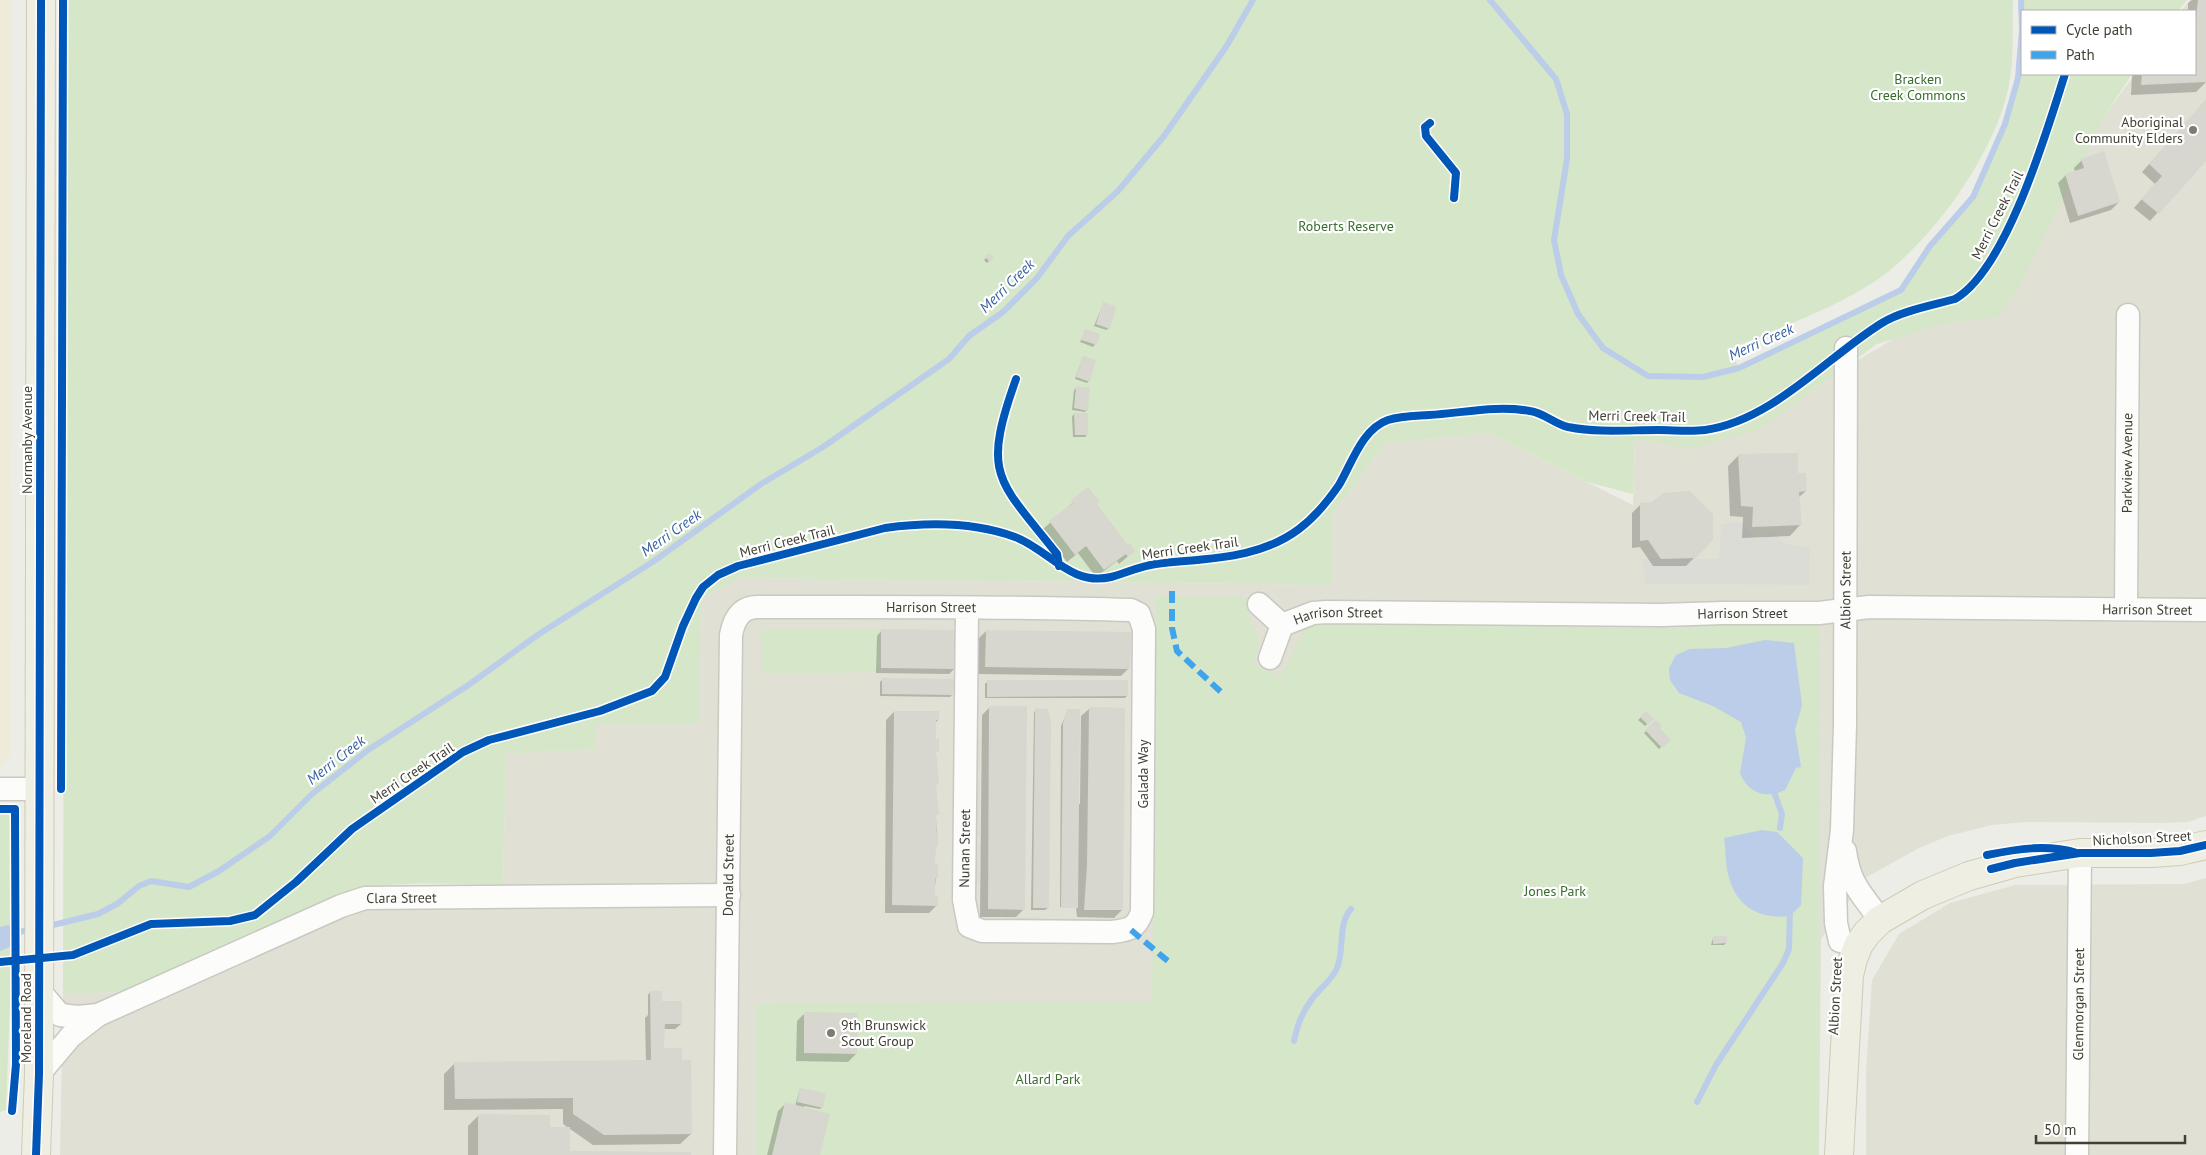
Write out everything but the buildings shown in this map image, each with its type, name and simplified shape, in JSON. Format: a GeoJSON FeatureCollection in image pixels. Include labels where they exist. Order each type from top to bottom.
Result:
{"type":"FeatureCollection","features":[{"type":"Feature","properties":{"kind":"main road","name":"Normanby Avenue"},"geometry":{"type":"LineString","coordinates":[[38,881],[40,0]]}},
{"type":"Feature","properties":{"kind":"main road","name":"Nicholson Street"},"geometry":{"type":"LineString","coordinates":[[1840,941],[1850,926],[1875,912],[1984,871],[2015,863],[2080,854],[2170,851],[2206,845]]}},
{"type":"Feature","properties":{"kind":"main road","name":"Moreland Road"},"geometry":{"type":"LineString","coordinates":[[36,1155],[39,1074],[38,881]]}},
{"type":"Feature","properties":{"kind":"main road","name":"Nicholson Street"},"geometry":{"type":"LineString","coordinates":[[1849,974],[1852,959],[1867,932],[1875,912]]}},
{"type":"Feature","properties":{"kind":"main road","name":"Albion Street"},"geometry":{"type":"LineString","coordinates":[[1839,1145],[1834,1075],[1833,998],[1834,965],[1840,941]]}},
{"type":"Feature","properties":{"kind":"main road","name":"Albion Street"},"geometry":{"type":"LineString","coordinates":[[1839,1145],[1849,974]]}},
{"type":"Feature","properties":{"kind":"street","name":"Parkview Avenue"},"geometry":{"type":"LineString","coordinates":[[2126,609],[2128,315]]}},
{"type":"Feature","properties":{"kind":"street","name":"Albion Street"},"geometry":{"type":"LineString","coordinates":[[1840,941],[1836,923],[1835,886],[1842,830],[1846,348]]}},
{"type":"Feature","properties":{"kind":"street","name":"Harrison Street"},"geometry":{"type":"LineString","coordinates":[[1259,604],[1282,625]]}},
{"type":"Feature","properties":{"kind":"street","name":"Harrison Street"},"geometry":{"type":"LineString","coordinates":[[753,607],[1131,610],[1139,614]]}},
{"type":"Feature","properties":{"kind":"street","name":"Donald Street"},"geometry":{"type":"LineString","coordinates":[[725,1155],[731,635],[732,625],[740,613],[753,607]]}},
{"type":"Feature","properties":{"kind":"street","name":"Harrison Street"},"geometry":{"type":"LineString","coordinates":[[1270,658],[1282,625],[1313,613],[1326,612],[1662,615],[1819,613],[1869,607],[2206,610]]}},
{"type":"Feature","properties":{"kind":"street","name":"Nunan Street"},"geometry":{"type":"LineString","coordinates":[[967,608],[964,900],[969,926],[982,931],[1112,932],[1131,930]]}},
{"type":"Feature","properties":{"kind":"street","name":"Galada Way"},"geometry":{"type":"LineString","coordinates":[[1131,930],[1139,922],[1142,912],[1144,629],[1139,614]]}},
{"type":"Feature","properties":{"kind":"street"},"geometry":{"type":"LineString","coordinates":[[0,789],[39,790]]}},
{"type":"Feature","properties":{"kind":"street","name":"Albion Street"},"geometry":{"type":"LineString","coordinates":[[1842,830],[1848,873],[1856,888],[1875,912]]}},
{"type":"Feature","properties":{"kind":"street","name":"Glenmorgan Street"},"geometry":{"type":"LineString","coordinates":[[2077,1155],[2080,854]]}},
{"type":"Feature","properties":{"kind":"street","name":"Clara Street"},"geometry":{"type":"LineString","coordinates":[[39,1074],[71,1036],[98,1015],[340,906],[365,898],[729,895]]}},
{"type":"Feature","properties":{"kind":"street","name":"Clara Street"},"geometry":{"type":"LineString","coordinates":[[38,983],[60,1015],[78,1017],[98,1015]]}},
{"type":"Feature","properties":{"kind":"shaded area"},"geometry":{"type":"Polygon","coordinates":[[[0,0],[12,0],[11,755],[2,765],[0,765],[0,0]]]}},
{"type":"Feature","properties":{"kind":"shaded area"},"geometry":{"type":"Polygon","coordinates":[[[2190,0],[2206,0],[2206,816],[2188,822],[2026,822],[1992,825],[1948,836],[1919,848],[1867,877],[1821,939],[1819,1155],[60,1155],[63,994],[123,992],[337,896],[358,889],[386,885],[503,884],[506,754],[595,749],[595,724],[698,724],[701,598],[742,578],[1332,585],[1332,515],[1384,444],[1488,433],[1633,505],[1635,439],[1831,376],[1929,318],[2105,115],[2134,75],[2196,75],[2196,10],[2182,10],[2190,0]]]}},
{"type":"Feature","properties":{"kind":"shaded area"},"geometry":{"type":"Polygon","coordinates":[[[1740,522],[1757,539],[1774,533],[1785,544],[1810,547],[1809,585],[1645,584],[1642,559],[1719,559],[1721,524],[1740,522]]]}},
{"type":"Feature","properties":{"kind":"shaded area"},"geometry":{"type":"Polygon","coordinates":[[[973,737],[980,737],[980,774],[972,774],[973,737]]]}},
{"type":"Feature","properties":{"kind":"shaded area"},"geometry":{"type":"Polygon","coordinates":[[[972,779],[980,779],[980,836],[972,836],[972,779]]]}},
{"type":"Feature","properties":{"kind":"shaded area"},"geometry":{"type":"Polygon","coordinates":[[[972,843],[980,843],[979,883],[971,883],[972,843]]]}},
{"type":"Feature","properties":{"kind":"shaded area"},"geometry":{"type":"Polygon","coordinates":[[[2206,878],[2206,1155],[1866,1155],[1866,1073],[1872,980],[1899,934],[1950,903],[2015,885],[2184,884],[2206,878]]]}},
{"type":"Feature","properties":{"kind":"shaded area"},"geometry":{"type":"Polygon","coordinates":[[[1003,917],[1041,917],[1041,924],[1003,923],[1003,917]]]}},
{"type":"Feature","properties":{"kind":"green space"},"geometry":{"type":"Polygon","coordinates":[[[65,0],[2013,0],[2011,69],[2004,106],[1978,164],[1960,192],[1918,244],[1896,265],[1874,282],[1822,310],[1730,349],[1739,368],[1901,290],[1930,246],[1973,197],[2005,124],[2018,78],[2021,42],[2021,75],[2131,75],[2105,115],[2016,293],[1997,317],[1947,323],[1877,344],[1758,430],[1691,449],[1635,439],[1633,494],[1587,482],[1488,433],[1384,444],[1332,515],[1332,585],[742,578],[701,598],[699,724],[596,724],[596,749],[506,754],[503,884],[384,885],[346,892],[123,992],[63,994],[65,0]]]}},
{"type":"Feature","properties":{"kind":"green space"},"geometry":{"type":"Polygon","coordinates":[[[2021,0],[2187,0],[2179,10],[2021,10],[2021,0]]]}},
{"type":"Feature","properties":{"kind":"green space","name":"Jones Park"},"geometry":{"type":"Polygon","coordinates":[[[1156,596],[1245,597],[1250,620],[1259,642],[1254,664],[1281,677],[1306,626],[1820,625],[1819,1155],[756,1155],[756,1004],[1152,1001],[1156,596]]]}},
{"type":"Feature","properties":{"kind":"green space"},"geometry":{"type":"Polygon","coordinates":[[[762,629],[880,629],[879,672],[762,674],[762,629]]]}},
{"type":"Feature","properties":{"kind":"green space"},"geometry":{"type":"Polygon","coordinates":[[[0,812],[6,812],[13,820],[12,946],[6,1110],[0,1112],[0,812]]]}},
{"type":"Feature","properties":{"kind":"water"},"geometry":{"type":"Polygon","coordinates":[[[1765,640],[1794,643],[1802,705],[1795,730],[1801,767],[1796,768],[1785,790],[1772,794],[1759,793],[1748,786],[1743,780],[1740,773],[1746,738],[1741,722],[1713,706],[1679,693],[1670,680],[1669,668],[1676,655],[1690,649],[1726,648],[1765,640]]]}},
{"type":"Feature","properties":{"kind":"water"},"geometry":{"type":"Polygon","coordinates":[[[1762,830],[1777,832],[1803,858],[1801,905],[1790,916],[1778,917],[1767,915],[1748,907],[1735,892],[1730,881],[1726,865],[1724,838],[1762,830]]]}},
{"type":"Feature","properties":{"kind":"water"},"geometry":{"type":"Polygon","coordinates":[[[12,924],[12,946],[0,951],[0,927],[12,924]]]}},
{"type":"Feature","properties":{"kind":"waterway","name":"Merri Creek"},"geometry":{"type":"LineString","coordinates":[[45,927],[98,914],[117,904],[139,886],[151,881],[189,887],[219,871],[270,836],[312,794],[368,750],[467,686],[539,634],[654,561],[761,484],[823,447],[949,359],[969,336],[1003,312],[1037,278],[1068,236],[1118,191],[1164,136],[1226,47],[1253,0]]}},
{"type":"Feature","properties":{"kind":"waterway","name":"Merri Creek"},"geometry":{"type":"LineString","coordinates":[[1490,0],[1556,79],[1567,114],[1567,159],[1554,240],[1561,275],[1578,314],[1603,348],[1648,376],[1703,377],[1739,368],[1901,290],[1930,246],[1973,197],[2005,124],[2018,78],[2021,42]]}},
{"type":"Feature","properties":{"kind":"waterway","name":"Merri Creek"},"geometry":{"type":"LineString","coordinates":[[2021,0],[2021,10]]}},
{"type":"Feature","properties":{"kind":"waterway"},"geometry":{"type":"LineString","coordinates":[[1775,795],[1782,814],[1780,828]]}},
{"type":"Feature","properties":{"kind":"waterway"},"geometry":{"type":"LineString","coordinates":[[1294,1041],[1305,1010],[1337,968],[1341,953],[1344,922],[1351,909]]}},
{"type":"Feature","properties":{"kind":"waterway"},"geometry":{"type":"LineString","coordinates":[[1697,1102],[1716,1065],[1783,963],[1789,949],[1790,909]]}},
{"type":"Feature","properties":{"kind":"waterway","name":"Merri Creek"},"geometry":{"type":"LineString","coordinates":[[0,936],[33,929]]}},
{"type":"Feature","properties":{"kind":"marked path"},"geometry":{"type":"LineString","coordinates":[[1172,591],[1172,628],[1177,651],[1221,692]]}},
{"type":"Feature","properties":{"kind":"marked path"},"geometry":{"type":"LineString","coordinates":[[1131,930],[1169,962]]}},
{"type":"Feature","properties":{"kind":"cycle path"},"geometry":{"type":"LineString","coordinates":[[36,1155],[39,1074],[41,0]]}},
{"type":"Feature","properties":{"kind":"cycle path"},"geometry":{"type":"LineString","coordinates":[[61,789],[63,0]]}},
{"type":"Feature","properties":{"kind":"cycle path","name":"Merri Creek Trail"},"geometry":{"type":"LineString","coordinates":[[0,962],[73,955],[151,924],[230,921],[255,915],[296,882],[352,829],[463,752],[489,740],[600,711],[652,691],[665,677],[683,626],[703,587],[718,575],[738,566],[885,528],[934,524],[967,526],[999,532],[1027,543],[1060,565],[1084,577],[1097,579],[1111,577],[1150,565],[1249,552],[1283,539],[1305,524],[1326,503],[1339,485],[1364,439],[1379,424],[1388,420],[1408,416],[1518,409],[1535,412],[1563,426],[1602,431],[1693,431],[1730,424],[1776,401],[1882,323],[1908,312],[1955,299],[1974,283],[1992,259],[2023,196],[2048,129],[2065,75]]}},
{"type":"Feature","properties":{"kind":"cycle path"},"geometry":{"type":"LineString","coordinates":[[1430,123],[1425,127],[1426,136],[1456,173],[1454,198]]}},
{"type":"Feature","properties":{"kind":"cycle path"},"geometry":{"type":"LineString","coordinates":[[1016,379],[999,437],[998,458],[1001,475],[1009,492],[1021,509],[1057,554],[1059,566]]}},
{"type":"Feature","properties":{"kind":"cycle path"},"geometry":{"type":"LineString","coordinates":[[0,809],[15,809],[16,1064],[12,1111]]}},
{"type":"Feature","properties":{"kind":"cycle path"},"geometry":{"type":"LineString","coordinates":[[1991,869],[2015,863],[2080,853],[2151,853],[2180,851],[2206,845]]}},
{"type":"Feature","properties":{"kind":"cycle path"},"geometry":{"type":"LineString","coordinates":[[1987,855],[2021,849],[2043,848],[2077,853]]}},
{"type":"Feature","properties":{"kind":"place","name":"Aboriginal Community Elders"},"geometry":{"type":"Point","coordinates":[2193,130]}},
{"type":"Feature","properties":{"kind":"place","name":"9th Brunswick Scout Group"},"geometry":{"type":"Point","coordinates":[831,1033]}},
{"type":"Feature","properties":{"kind":"park label","name":"Bracken Creek Commons"},"geometry":{"type":"Point","coordinates":[1918,88]}},
{"type":"Feature","properties":{"kind":"park label","name":"Roberts Reserve"},"geometry":{"type":"Point","coordinates":[1346,226]}},
{"type":"Feature","properties":{"kind":"park label","name":"Allard Park"},"geometry":{"type":"Point","coordinates":[1048,1079]}}]}
